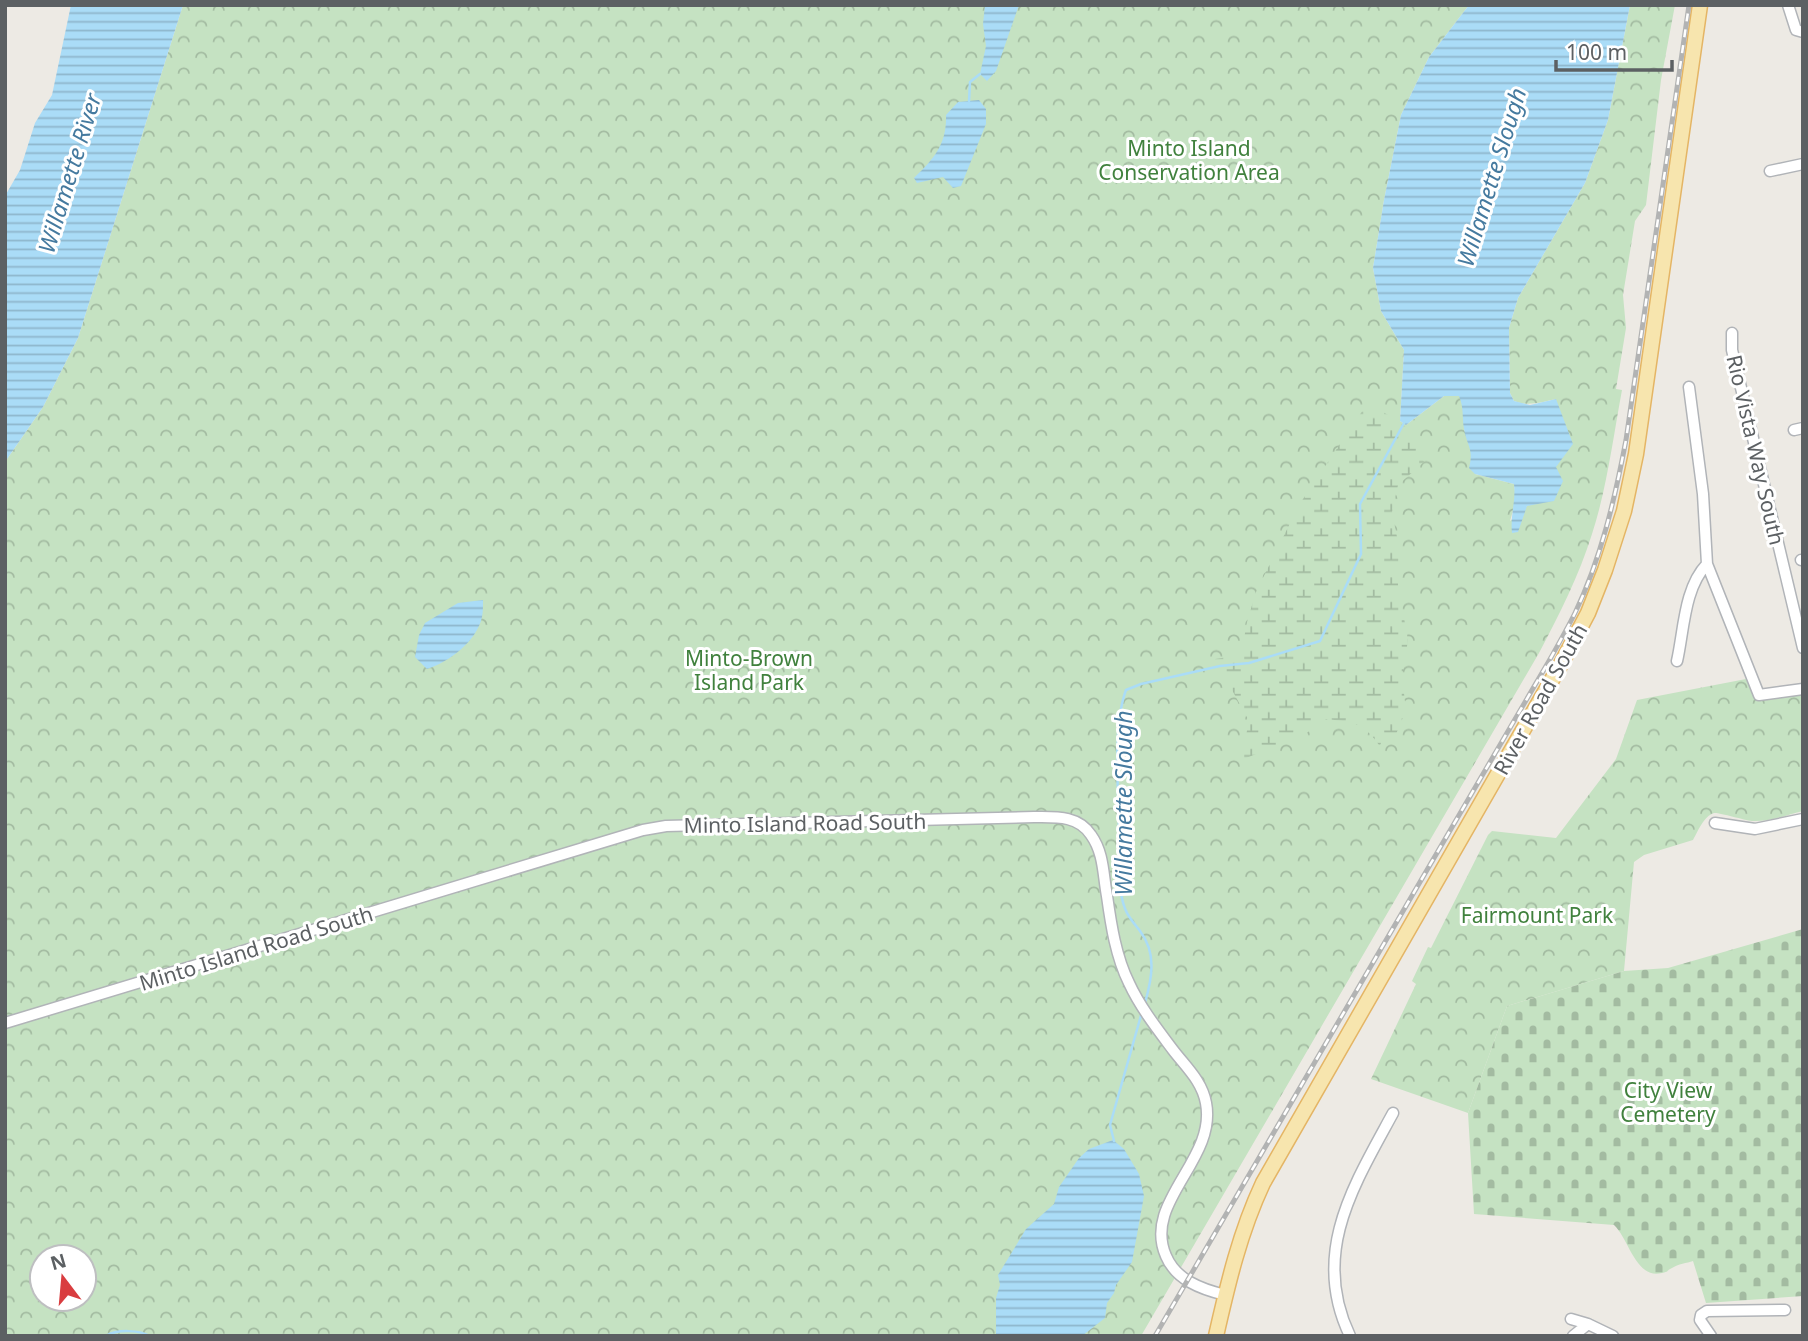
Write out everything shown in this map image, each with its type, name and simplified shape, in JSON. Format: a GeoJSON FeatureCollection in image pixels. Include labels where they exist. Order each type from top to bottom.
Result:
{"type":"FeatureCollection","features":[{"type":"Feature","properties":{"kind":"main road","name":"River Road South"},"geometry":{"type":"LineString","coordinates":[[1216,1336],[1241,1234],[1263,1183],[1561,664],[1598,591],[1622,519],[1636,454],[1700,5]]}},
{"type":"Feature","properties":{"kind":"street"},"geometry":{"type":"LineString","coordinates":[[1788,5],[1799,31]]}},
{"type":"Feature","properties":{"kind":"street"},"geometry":{"type":"LineString","coordinates":[[1770,171],[1803,164]]}},
{"type":"Feature","properties":{"kind":"street","name":"Rio Vista Way South"},"geometry":{"type":"LineString","coordinates":[[1732,334],[1733,355],[1803,648]]}},
{"type":"Feature","properties":{"kind":"street"},"geometry":{"type":"LineString","coordinates":[[1689,387],[1703,494],[1707,564],[1728,620],[1759,695],[1803,688]]}},
{"type":"Feature","properties":{"kind":"street"},"geometry":{"type":"LineString","coordinates":[[1678,661],[1692,586],[1699,572],[1707,564]]}},
{"type":"Feature","properties":{"kind":"street","name":"Minto Island Road South"},"geometry":{"type":"LineString","coordinates":[[5,1023],[643,830],[666,826],[1034,817],[1070,819],[1091,834],[1100,853],[1119,954],[1128,981],[1147,1012],[1196,1078],[1206,1099],[1207,1127],[1202,1144],[1163,1220],[1160,1233],[1162,1245],[1167,1259],[1181,1277],[1225,1295]]}},
{"type":"Feature","properties":{"kind":"street"},"geometry":{"type":"LineString","coordinates":[[1715,823],[1755,829],[1803,819]]}},
{"type":"Feature","properties":{"kind":"street"},"geometry":{"type":"LineString","coordinates":[[1350,1336],[1336,1291],[1337,1236],[1347,1200],[1393,1113]]}},
{"type":"Feature","properties":{"kind":"street"},"geometry":{"type":"LineString","coordinates":[[1711,1336],[1700,1320],[1701,1315],[1707,1311],[1785,1310]]}},
{"type":"Feature","properties":{"kind":"street"},"geometry":{"type":"LineString","coordinates":[[1571,1319],[1613,1336]]}},
{"type":"Feature","properties":{"kind":"street"},"geometry":{"type":"LineString","coordinates":[[1573,1336],[1588,1324]]}},
{"type":"Feature","properties":{"kind":"green space","name":"Minto-Brown Island Park"},"geometry":{"type":"Polygon","coordinates":[[[183,5],[1469,5],[1429,57],[1401,115],[1373,268],[1381,311],[1404,350],[1400,421],[1406,425],[1444,396],[1459,395],[1464,407],[1464,429],[1473,454],[1475,474],[1514,484],[1516,500],[1510,521],[1527,506],[1556,467],[1556,399],[1524,404],[1514,401],[1510,393],[1509,328],[1518,298],[1585,183],[1608,120],[1630,5],[1675,5],[1661,80],[1646,205],[1635,221],[1623,295],[1626,328],[1616,389],[1622,390],[1602,499],[1581,565],[1539,653],[1141,1336],[5,1336],[5,462],[43,407],[78,338],[183,5]]]}},
{"type":"Feature","properties":{"kind":"green space"},"geometry":{"type":"Polygon","coordinates":[[[1367,404],[1404,425],[1415,439],[1424,462],[1398,485],[1392,512],[1399,547],[1398,585],[1408,640],[1402,677],[1406,710],[1394,739],[1379,745],[1367,731],[1356,724],[1325,719],[1304,735],[1241,760],[1249,721],[1215,659],[1241,655],[1256,592],[1299,505],[1367,404]]]}},
{"type":"Feature","properties":{"kind":"green space","name":"Fairmount Park"},"geometry":{"type":"Polygon","coordinates":[[[1746,679],[1757,700],[1803,692],[1803,811],[1758,821],[1714,813],[1704,820],[1693,840],[1644,855],[1634,862],[1624,971],[1507,1006],[1468,1113],[1371,1079],[1416,984],[1412,981],[1428,947],[1431,948],[1488,835],[1492,831],[1556,838],[1616,759],[1637,700],[1746,679]]]}},
{"type":"Feature","properties":{"kind":"green space","name":"City View Cemetery"},"geometry":{"type":"Polygon","coordinates":[[[1803,929],[1803,1296],[1706,1303],[1693,1261],[1667,1272],[1653,1274],[1639,1265],[1614,1225],[1474,1214],[1468,1113],[1507,1006],[1624,971],[1668,968],[1803,929]]]}},
{"type":"Feature","properties":{"kind":"water","name":"Willamette River"},"geometry":{"type":"Polygon","coordinates":[[[71,5],[183,5],[78,338],[43,407],[5,462],[5,196],[20,170],[35,123],[52,95],[71,5]]]}},
{"type":"Feature","properties":{"kind":"water"},"geometry":{"type":"Polygon","coordinates":[[[985,5],[1019,5],[996,71],[987,81],[980,74],[986,46],[983,24],[985,5]]]}},
{"type":"Feature","properties":{"kind":"water"},"geometry":{"type":"Polygon","coordinates":[[[1469,5],[1630,5],[1608,120],[1585,183],[1518,298],[1509,328],[1510,393],[1514,401],[1530,405],[1556,399],[1573,444],[1556,467],[1563,481],[1554,501],[1527,506],[1518,532],[1512,533],[1514,484],[1475,474],[1469,468],[1470,452],[1459,396],[1444,396],[1406,425],[1400,421],[1404,350],[1381,311],[1373,268],[1401,115],[1429,57],[1469,5]]]}},
{"type":"Feature","properties":{"kind":"water"},"geometry":{"type":"Polygon","coordinates":[[[979,100],[986,109],[986,124],[961,186],[953,188],[943,177],[917,183],[914,178],[928,164],[942,143],[946,115],[958,102],[979,100]]]}},
{"type":"Feature","properties":{"kind":"water"},"geometry":{"type":"Polygon","coordinates":[[[483,600],[479,626],[468,642],[453,656],[427,669],[415,657],[419,635],[425,623],[458,603],[483,600]]]}},
{"type":"Feature","properties":{"kind":"water"},"geometry":{"type":"Polygon","coordinates":[[[1113,1140],[1124,1149],[1139,1174],[1144,1196],[1132,1262],[1107,1303],[1105,1318],[1082,1336],[996,1336],[996,1298],[1000,1285],[998,1275],[1026,1229],[1054,1204],[1059,1187],[1079,1158],[1089,1149],[1113,1140]]]}},
{"type":"Feature","properties":{"kind":"waterway"},"geometry":{"type":"LineString","coordinates":[[969,101],[970,82],[980,74]]}},
{"type":"Feature","properties":{"kind":"waterway","name":"Willamette Slough"},"geometry":{"type":"LineString","coordinates":[[1145,1003],[1150,984],[1151,957],[1145,939],[1125,910],[1120,879],[1117,760],[1119,723],[1126,690],[1141,684],[1220,666],[1249,663],[1320,641],[1361,554],[1360,504],[1404,423]]}},
{"type":"Feature","properties":{"kind":"waterway","name":"Willamette Slough"},"geometry":{"type":"LineString","coordinates":[[1114,1141],[1110,1125],[1142,1012]]}},
{"type":"Feature","properties":{"kind":"waterway","name":"Willamette Slough"},"geometry":{"type":"LineString","coordinates":[[106,1336],[128,1331],[150,1336]]}},
{"type":"Feature","properties":{"kind":"railway"},"geometry":{"type":"LineString","coordinates":[[1155,1336],[1549,661],[1584,592],[1606,528],[1626,440],[1689,5]]}},
{"type":"Feature","properties":{"kind":"park label","name":"Minto Island Conservation Area"},"geometry":{"type":"Point","coordinates":[1189,160]}}]}
